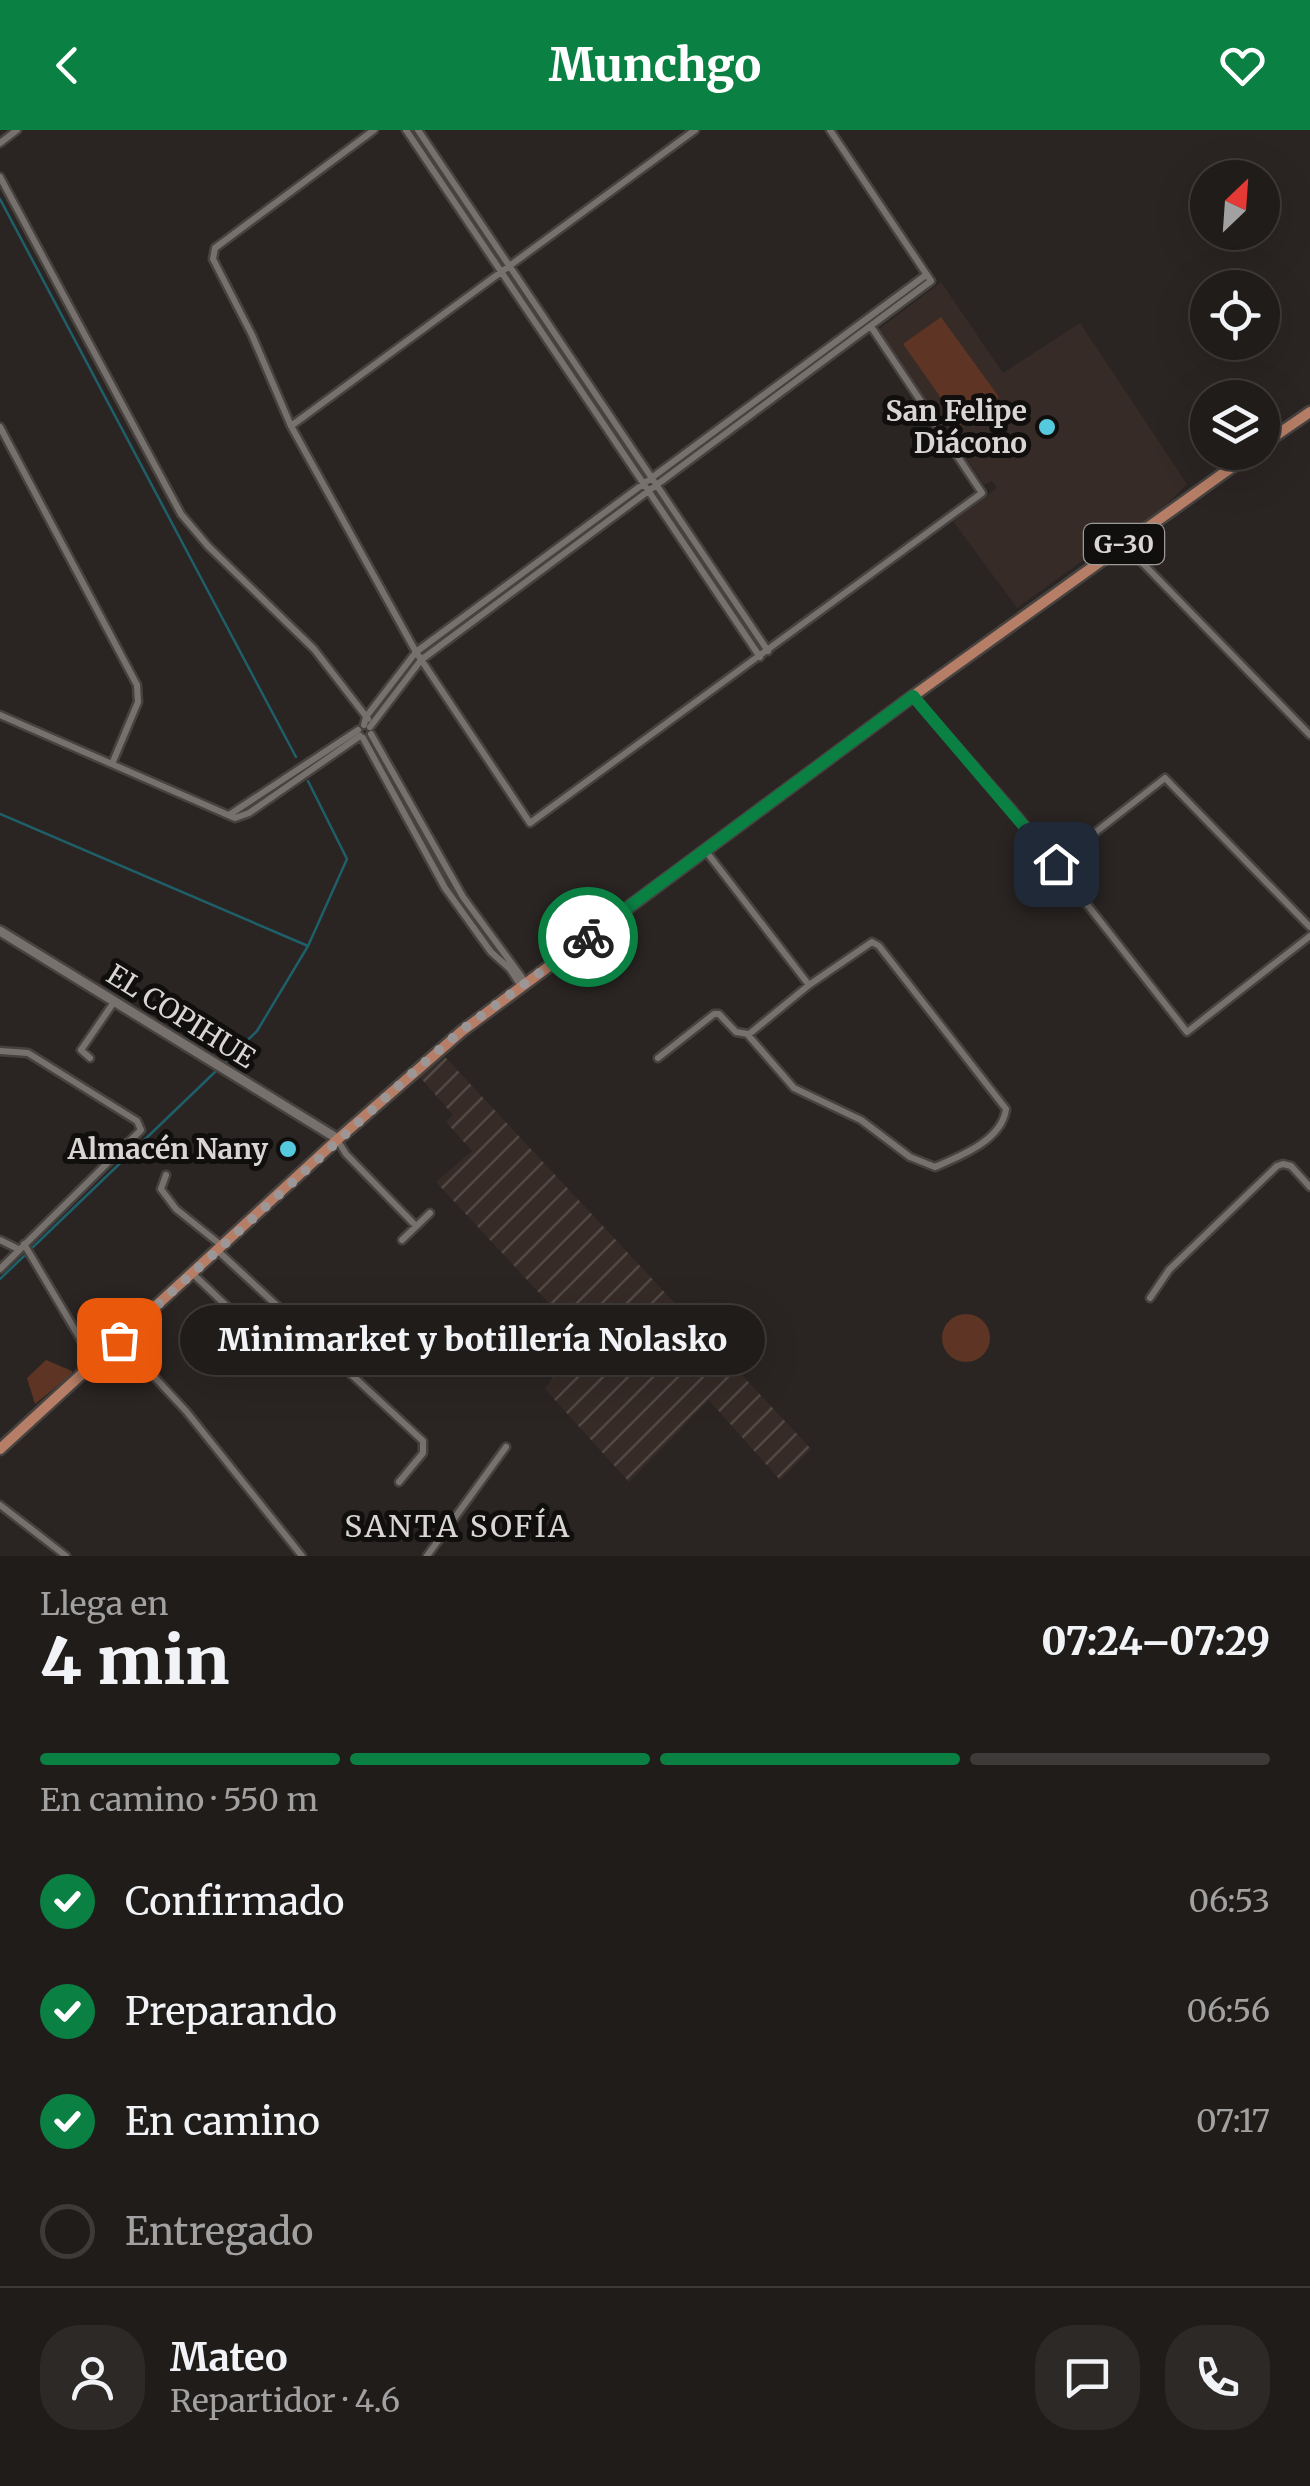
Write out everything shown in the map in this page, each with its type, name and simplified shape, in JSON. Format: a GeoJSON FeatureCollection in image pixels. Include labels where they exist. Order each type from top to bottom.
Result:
{"type":"FeatureCollection","features":[{"type":"Feature","properties":{"kind":"main road"},"geometry":{"type":"LineString","coordinates":[[1280,433],[1310,412]]}},
{"type":"Feature","properties":{"kind":"main road","name":"G-30"},"geometry":{"type":"LineString","coordinates":[[0,1449],[451,1039],[913,696],[1227,470]]}},
{"type":"Feature","properties":{"kind":"main road","name":"EL COPIHUE"},"geometry":{"type":"LineString","coordinates":[[0,931],[338,1140]]}},
{"type":"Feature","properties":{"kind":"street"},"geometry":{"type":"LineString","coordinates":[[0,143],[17,130]]}},
{"type":"Feature","properties":{"kind":"street"},"geometry":{"type":"LineString","coordinates":[[374,130],[212,253],[291,426],[416,652],[530,824],[982,493],[872,328]]}},
{"type":"Feature","properties":{"kind":"street"},"geometry":{"type":"LineString","coordinates":[[406,130],[768,652]]}},
{"type":"Feature","properties":{"kind":"street"},"geometry":{"type":"LineString","coordinates":[[418,130],[642,484],[760,657]]}},
{"type":"Feature","properties":{"kind":"street"},"geometry":{"type":"LineString","coordinates":[[291,426],[695,130]]}},
{"type":"Feature","properties":{"kind":"street"},"geometry":{"type":"LineString","coordinates":[[830,130],[929,278]]}},
{"type":"Feature","properties":{"kind":"street"},"geometry":{"type":"LineString","coordinates":[[0,177],[181,514],[208,546],[314,649],[463,897],[523,985]]}},
{"type":"Feature","properties":{"kind":"street"},"geometry":{"type":"LineString","coordinates":[[0,715],[240,818],[365,729],[421,660],[872,328],[929,278]]}},
{"type":"Feature","properties":{"kind":"street"},"geometry":{"type":"LineString","coordinates":[[365,729],[416,652],[929,278]]}},
{"type":"Feature","properties":{"kind":"street"},"geometry":{"type":"LineString","coordinates":[[0,427],[139,690],[138,702],[112,764]]}},
{"type":"Feature","properties":{"kind":"street"},"geometry":{"type":"LineString","coordinates":[[1124,544],[1310,735]]}},
{"type":"Feature","properties":{"kind":"street"},"geometry":{"type":"LineString","coordinates":[[913,696],[1056,864],[1187,1032],[1310,936]]}},
{"type":"Feature","properties":{"kind":"street"},"geometry":{"type":"LineString","coordinates":[[1056,864],[1166,778],[1310,927]]}},
{"type":"Feature","properties":{"kind":"street"},"geometry":{"type":"LineString","coordinates":[[705,850],[810,985]]}},
{"type":"Feature","properties":{"kind":"street"},"geometry":{"type":"LineString","coordinates":[[658,1058],[714,1014],[736,1032],[748,1034],[794,1088],[861,1120],[930,1168],[995,1132],[1006,1115],[1004,1106],[877,944],[860,948],[748,1034]]}},
{"type":"Feature","properties":{"kind":"street"},"geometry":{"type":"LineString","coordinates":[[90,1058],[81,1050],[114,1002]]}},
{"type":"Feature","properties":{"kind":"street"},"geometry":{"type":"LineString","coordinates":[[0,1051],[28,1053],[137,1121],[141,1130],[0,1268]]}},
{"type":"Feature","properties":{"kind":"street"},"geometry":{"type":"LineString","coordinates":[[338,1140],[346,1154],[416,1226]]}},
{"type":"Feature","properties":{"kind":"street"},"geometry":{"type":"LineString","coordinates":[[1150,1298],[1169,1270],[1277,1166],[1290,1166],[1310,1187]]}},
{"type":"Feature","properties":{"kind":"street"},"geometry":{"type":"LineString","coordinates":[[166,1174],[161,1188],[176,1209],[423,1442],[423,1453],[398,1482]]}},
{"type":"Feature","properties":{"kind":"street"},"geometry":{"type":"LineString","coordinates":[[402,1240],[430,1213]]}},
{"type":"Feature","properties":{"kind":"street"},"geometry":{"type":"LineString","coordinates":[[0,1240],[21,1246],[94,1362]]}},
{"type":"Feature","properties":{"kind":"street"},"geometry":{"type":"LineString","coordinates":[[191,1272],[293,1369]]}},
{"type":"Feature","properties":{"kind":"street"},"geometry":{"type":"LineString","coordinates":[[119,1340],[186,1411],[302,1556]]}},
{"type":"Feature","properties":{"kind":"street"},"geometry":{"type":"LineString","coordinates":[[428,1556],[506,1447]]}},
{"type":"Feature","properties":{"kind":"street"},"geometry":{"type":"LineString","coordinates":[[0,1504],[66,1556]]}},
{"type":"Feature","properties":{"kind":"shaded area","name":"San Felipe Diácono"},"geometry":{"type":"Polygon","coordinates":[[[941,282],[1003,373],[1080,323],[1187,484],[1161,510],[1128,528],[1017,608],[953,521],[997,488],[992,481],[984,485],[878,330],[941,282]]]}},
{"type":"Feature","properties":{"kind":"shaded area"},"geometry":{"type":"Polygon","coordinates":[[[941,317],[999,397],[960,425],[903,344],[941,317]]]}},
{"type":"Feature","properties":{"kind":"shaded area"},"geometry":{"type":"Polygon","coordinates":[[[445,1057],[811,1449],[780,1480],[709,1400],[629,1482],[545,1389],[582,1339],[436,1182],[472,1151],[446,1122],[453,1115],[420,1077],[445,1057]]]}},
{"type":"Feature","properties":{"kind":"shaded area"},"geometry":{"type":"Polygon","coordinates":[[[966,1314],[983,1321],[990,1338],[983,1355],[966,1362],[949,1355],[942,1338],[949,1321],[966,1314]]]}},
{"type":"Feature","properties":{"kind":"shaded area"},"geometry":{"type":"Polygon","coordinates":[[[46,1360],[72,1374],[35,1404],[27,1378],[46,1360]]]}},
{"type":"Feature","properties":{"kind":"waterway"},"geometry":{"type":"LineString","coordinates":[[0,199],[296,757]]}},
{"type":"Feature","properties":{"kind":"waterway"},"geometry":{"type":"LineString","coordinates":[[225,1062],[257,1031],[308,946],[347,859],[308,781]]}},
{"type":"Feature","properties":{"kind":"waterway"},"geometry":{"type":"LineString","coordinates":[[0,814],[308,946]]}},
{"type":"Feature","properties":{"kind":"waterway"},"geometry":{"type":"LineString","coordinates":[[33,1247],[215,1072]]}},
{"type":"Feature","properties":{"kind":"waterway"},"geometry":{"type":"LineString","coordinates":[[0,1279],[24,1256]]}},
{"type":"Feature","properties":{"kind":"way so far"},"geometry":{"type":"LineString","coordinates":[[119,1340],[462,1030],[588,937]]}},
{"type":"Feature","properties":{"kind":"place","name":"San Felipe Diácono"},"geometry":{"type":"Point","coordinates":[1047,427]}},
{"type":"Feature","properties":{"kind":"place","name":"Almacén Nany"},"geometry":{"type":"Point","coordinates":[288,1149]}},
{"type":"Feature","properties":{"kind":"place","name":"Minimarket y botillería Nolasko"},"geometry":{"type":"Point","coordinates":[119,1340]}},
{"type":"Feature","properties":{"kind":"district","name":"SANTA SOFÍA"},"geometry":{"type":"Point","coordinates":[458,1526]}},
{"type":"Feature","properties":{"kind":"route"},"geometry":{"type":"LineString","coordinates":[[588,937],[913,696],[1056,864]]}}]}
